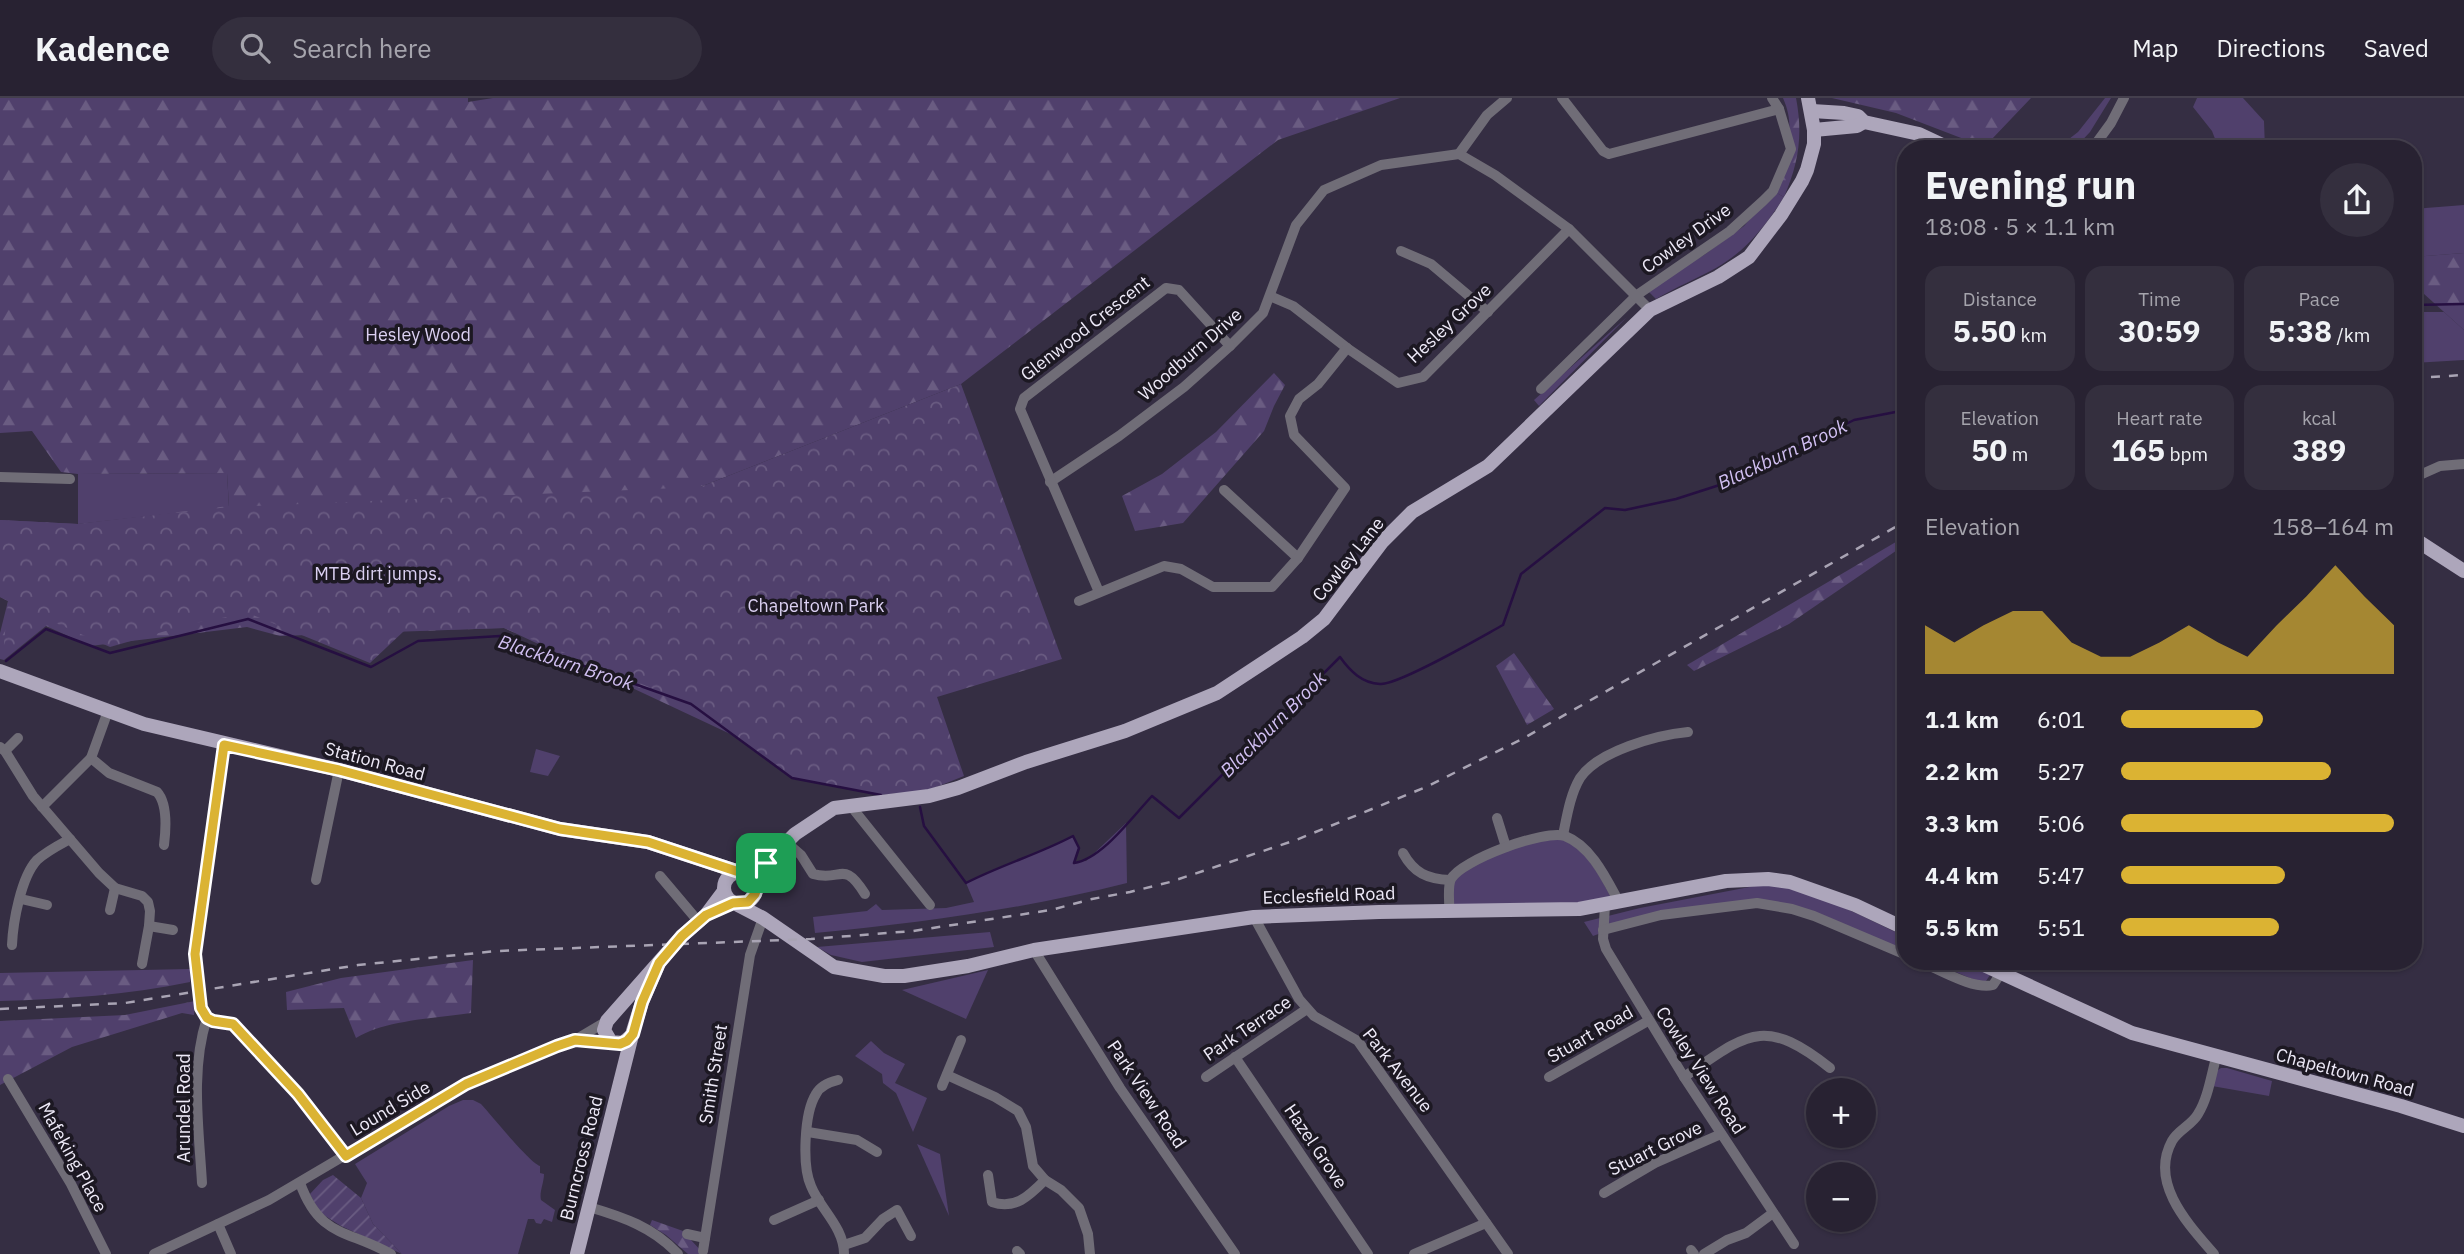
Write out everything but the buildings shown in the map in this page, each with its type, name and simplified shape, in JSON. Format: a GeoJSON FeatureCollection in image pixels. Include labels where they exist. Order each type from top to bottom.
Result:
{"type":"FeatureCollection","features":[{"type":"Feature","properties":{"kind":"main road"},"geometry":{"type":"LineString","coordinates":[[1810,104],[1919,134],[1932,140]]}},
{"type":"Feature","properties":{"kind":"main road","name":"Cowley Lane"},"geometry":{"type":"LineString","coordinates":[[755,891],[766,863],[807,825],[834,808],[929,796],[1125,731],[1217,694],[1302,637],[1324,619],[1382,542],[1412,512],[1488,466],[1650,310],[1718,277],[1749,257],[1781,215],[1802,181],[1814,144],[1810,104]]}},
{"type":"Feature","properties":{"kind":"main road"},"geometry":{"type":"LineString","coordinates":[[1814,130],[1857,126],[1864,121]]}},
{"type":"Feature","properties":{"kind":"main road"},"geometry":{"type":"LineString","coordinates":[[2422,544],[2464,571]]}},
{"type":"Feature","properties":{"kind":"main road","name":"Station Road"},"geometry":{"type":"LineString","coordinates":[[0,671],[144,724],[339,770],[560,829],[648,842],[742,873]]}},
{"type":"Feature","properties":{"kind":"main road","name":"Station Road"},"geometry":{"type":"LineString","coordinates":[[703,862],[716,873],[724,888]]}},
{"type":"Feature","properties":{"kind":"main road","name":"Cowley Lane"},"geometry":{"type":"LineString","coordinates":[[742,873],[766,863]]}},
{"type":"Feature","properties":{"kind":"main road"},"geometry":{"type":"LineString","coordinates":[[736,904],[727,898],[724,888],[729,876],[742,873],[753,879],[764,918]]}},
{"type":"Feature","properties":{"kind":"main road","name":"Ecclesfield Road"},"geometry":{"type":"LineString","coordinates":[[736,904],[764,918],[834,967],[882,976],[904,976],[1034,950],[1254,917],[1579,909],[1726,881],[1768,879],[1812,888],[1897,925]]}},
{"type":"Feature","properties":{"kind":"main road","name":"Lound Side"},"geometry":{"type":"LineString","coordinates":[[608,1019],[702,918],[724,888]]}},
{"type":"Feature","properties":{"kind":"main road"},"geometry":{"type":"LineString","coordinates":[[702,918],[748,902],[755,891]]}},
{"type":"Feature","properties":{"kind":"main road","name":"Lound Side"},"geometry":{"type":"LineString","coordinates":[[633,1033],[642,1002],[659,963]]}},
{"type":"Feature","properties":{"kind":"main road"},"geometry":{"type":"LineString","coordinates":[[1994,970],[2132,1033],[2216,1058]]}},
{"type":"Feature","properties":{"kind":"main road"},"geometry":{"type":"LineString","coordinates":[[624,1015],[631,1021],[633,1033],[624,1043],[614,1043],[604,1030],[608,1019],[624,1015]]}},
{"type":"Feature","properties":{"kind":"main road","name":"Burncross Road"},"geometry":{"type":"LineString","coordinates":[[577,1254],[633,1033]]}},
{"type":"Feature","properties":{"kind":"main road","name":"Burncross Road"},"geometry":{"type":"LineString","coordinates":[[614,1043],[621,1048],[624,1057],[622,1071]]}},
{"type":"Feature","properties":{"kind":"main road","name":"Chapeltown Road"},"geometry":{"type":"LineString","coordinates":[[2216,1058],[2401,1106],[2464,1126]]}},
{"type":"Feature","properties":{"kind":"street"},"geometry":{"type":"LineString","coordinates":[[1507,98],[1487,115],[1458,154],[1495,175],[1569,229],[1650,310]]}},
{"type":"Feature","properties":{"kind":"street"},"geometry":{"type":"LineString","coordinates":[[1562,98],[1603,152],[1609,154],[1779,109]]}},
{"type":"Feature","properties":{"kind":"street","name":"Cowley Drive"},"geometry":{"type":"LineString","coordinates":[[1541,389],[1637,295],[1730,231],[1773,191],[1791,149],[1779,109],[1772,98]]}},
{"type":"Feature","properties":{"kind":"street"},"geometry":{"type":"LineString","coordinates":[[2099,140],[2124,98]]}},
{"type":"Feature","properties":{"kind":"street","name":"Woodburn Drive"},"geometry":{"type":"LineString","coordinates":[[1050,482],[1119,436],[1184,387],[1263,313],[1296,225],[1324,190],[1381,165],[1458,154]]}},
{"type":"Feature","properties":{"kind":"street","name":"Hesley Grove"},"geometry":{"type":"LineString","coordinates":[[1270,296],[1293,306],[1398,383],[1423,377],[1569,229]]}},
{"type":"Feature","properties":{"kind":"street"},"geometry":{"type":"LineString","coordinates":[[1401,251],[1432,264],[1488,312]]}},
{"type":"Feature","properties":{"kind":"street","name":"Glenwood Crescent"},"geometry":{"type":"LineString","coordinates":[[1099,592],[1020,409],[1024,398],[1166,288],[1179,290],[1230,346]]}},
{"type":"Feature","properties":{"kind":"street"},"geometry":{"type":"LineString","coordinates":[[1079,601],[1164,566],[1181,569],[1213,587],[1272,587],[1298,558],[1345,488],[1294,435],[1290,416],[1299,399],[1318,384],[1347,348]]}},
{"type":"Feature","properties":{"kind":"street"},"geometry":{"type":"LineString","coordinates":[[2422,474],[2440,466],[2464,464]]}},
{"type":"Feature","properties":{"kind":"street"},"geometry":{"type":"LineString","coordinates":[[0,477],[70,479]]}},
{"type":"Feature","properties":{"kind":"street"},"geometry":{"type":"LineString","coordinates":[[1224,490],[1298,558]]}},
{"type":"Feature","properties":{"kind":"street"},"geometry":{"type":"LineString","coordinates":[[42,807],[91,758],[108,711]]}},
{"type":"Feature","properties":{"kind":"street"},"geometry":{"type":"LineString","coordinates":[[1563,835],[1573,792],[1582,775],[1603,758],[1637,743],[1688,732]]}},
{"type":"Feature","properties":{"kind":"street"},"geometry":{"type":"LineString","coordinates":[[18,738],[2,749],[42,807],[115,888],[142,896],[150,911],[142,964]]}},
{"type":"Feature","properties":{"kind":"street","name":"Arundel Road"},"geometry":{"type":"LineString","coordinates":[[202,1183],[197,1075],[204,1013],[196,975],[195,954],[224,745]]}},
{"type":"Feature","properties":{"kind":"street"},"geometry":{"type":"LineString","coordinates":[[91,758],[109,773],[157,792],[162,797],[164,845]]}},
{"type":"Feature","properties":{"kind":"street"},"geometry":{"type":"LineString","coordinates":[[316,880],[339,770]]}},
{"type":"Feature","properties":{"kind":"street"},"geometry":{"type":"LineString","coordinates":[[162,797],[173,793]]}},
{"type":"Feature","properties":{"kind":"street"},"geometry":{"type":"LineString","coordinates":[[850,805],[930,905]]}},
{"type":"Feature","properties":{"kind":"street"},"geometry":{"type":"LineString","coordinates":[[1496,816],[1506,847]]}},
{"type":"Feature","properties":{"kind":"street"},"geometry":{"type":"LineString","coordinates":[[165,824],[179,825]]}},
{"type":"Feature","properties":{"kind":"street"},"geometry":{"type":"LineString","coordinates":[[1449,911],[1450,880],[1459,869],[1506,847],[1540,836],[1563,835],[1582,846],[1602,871],[1612,903]]}},
{"type":"Feature","properties":{"kind":"street"},"geometry":{"type":"LineString","coordinates":[[12,945],[13,925],[30,870],[36,862],[70,839]]}},
{"type":"Feature","properties":{"kind":"street"},"geometry":{"type":"LineString","coordinates":[[786,842],[801,855],[813,874],[848,874],[865,894]]}},
{"type":"Feature","properties":{"kind":"street"},"geometry":{"type":"LineString","coordinates":[[1403,853],[1410,866],[1426,877],[1450,880]]}},
{"type":"Feature","properties":{"kind":"street"},"geometry":{"type":"LineString","coordinates":[[660,876],[702,918]]}},
{"type":"Feature","properties":{"kind":"street"},"geometry":{"type":"LineString","coordinates":[[110,910],[115,888]]}},
{"type":"Feature","properties":{"kind":"street"},"geometry":{"type":"LineString","coordinates":[[21,900],[47,905]]}},
{"type":"Feature","properties":{"kind":"street","name":"Cowley View Road"},"geometry":{"type":"LineString","coordinates":[[1612,903],[1603,930],[1606,949],[1648,1021],[1794,1244]]}},
{"type":"Feature","properties":{"kind":"street"},"geometry":{"type":"LineString","coordinates":[[1603,930],[1661,915],[1757,903],[1814,916],[1897,951]]}},
{"type":"Feature","properties":{"kind":"street","name":"Park Avenue"},"geometry":{"type":"LineString","coordinates":[[1254,917],[1299,999],[1314,1016],[1358,1041],[1508,1254]]}},
{"type":"Feature","properties":{"kind":"street","name":"Smith Street"},"geometry":{"type":"LineString","coordinates":[[703,1251],[750,955],[764,918]]}},
{"type":"Feature","properties":{"kind":"street"},"geometry":{"type":"LineString","coordinates":[[149,926],[173,930]]}},
{"type":"Feature","properties":{"kind":"street","name":"Park View Road"},"geometry":{"type":"LineString","coordinates":[[1034,950],[1120,1088],[1235,1254]]}},
{"type":"Feature","properties":{"kind":"street"},"geometry":{"type":"LineString","coordinates":[[1940,970],[1986,987],[1993,985],[2001,973]]}},
{"type":"Feature","properties":{"kind":"street","name":"Park Terrace"},"geometry":{"type":"LineString","coordinates":[[1206,1077],[1307,1009]]}},
{"type":"Feature","properties":{"kind":"street"},"geometry":{"type":"LineString","coordinates":[[204,1013],[233,1024],[298,1094],[346,1156]]}},
{"type":"Feature","properties":{"kind":"street","name":"Lound Side"},"geometry":{"type":"LineString","coordinates":[[154,1254],[300,1183],[466,1084],[575,1040],[608,1019]]}},
{"type":"Feature","properties":{"kind":"street","name":"Stuart Road"},"geometry":{"type":"LineString","coordinates":[[1549,1077],[1648,1021]]}},
{"type":"Feature","properties":{"kind":"street"},"geometry":{"type":"LineString","coordinates":[[1684,1077],[1747,1037],[1763,1035],[1796,1043],[1830,1068]]}},
{"type":"Feature","properties":{"kind":"street","name":"Lound Side"},"geometry":{"type":"LineString","coordinates":[[575,1040],[614,1043]]}},
{"type":"Feature","properties":{"kind":"street"},"geometry":{"type":"LineString","coordinates":[[942,1086],[961,1041]]}},
{"type":"Feature","properties":{"kind":"street","name":"Hazel Grove"},"geometry":{"type":"LineString","coordinates":[[1235,1058],[1368,1254]]}},
{"type":"Feature","properties":{"kind":"street"},"geometry":{"type":"LineString","coordinates":[[2214,1254],[2176,1206],[2169,1189],[2165,1158],[2173,1138],[2198,1116],[2216,1058]]}},
{"type":"Feature","properties":{"kind":"street"},"geometry":{"type":"LineString","coordinates":[[947,1075],[1018,1111],[1026,1127],[1032,1166],[1079,1208],[1088,1234],[1090,1254]]}},
{"type":"Feature","properties":{"kind":"street","name":"Mafeking Place"},"geometry":{"type":"LineString","coordinates":[[8,1079],[71,1184],[106,1254]]}},
{"type":"Feature","properties":{"kind":"street"},"geometry":{"type":"LineString","coordinates":[[838,1080],[822,1087],[816,1094],[808,1132],[805,1166],[812,1189],[835,1224],[844,1250],[865,1238],[890,1213],[897,1210],[911,1236]]}},
{"type":"Feature","properties":{"kind":"street"},"geometry":{"type":"LineString","coordinates":[[808,1132],[857,1140],[877,1152]]}},
{"type":"Feature","properties":{"kind":"street","name":"Stuart Grove"},"geometry":{"type":"LineString","coordinates":[[1604,1193],[1655,1163],[1721,1135]]}},
{"type":"Feature","properties":{"kind":"street"},"geometry":{"type":"LineString","coordinates":[[988,1175],[992,1202],[1007,1205],[1027,1197],[1045,1180]]}},
{"type":"Feature","properties":{"kind":"street"},"geometry":{"type":"LineString","coordinates":[[300,1183],[307,1203],[326,1223],[340,1233],[373,1244],[391,1254]]}},
{"type":"Feature","properties":{"kind":"street"},"geometry":{"type":"LineString","coordinates":[[773,1221],[819,1200]]}},
{"type":"Feature","properties":{"kind":"street"},"geometry":{"type":"LineString","coordinates":[[589,1207],[637,1223],[656,1234],[678,1254]]}},
{"type":"Feature","properties":{"kind":"street"},"geometry":{"type":"LineString","coordinates":[[1704,1254],[1727,1240],[1746,1233],[1773,1213]]}},
{"type":"Feature","properties":{"kind":"street"},"geometry":{"type":"LineString","coordinates":[[1414,1254],[1486,1223]]}},
{"type":"Feature","properties":{"kind":"street"},"geometry":{"type":"LineString","coordinates":[[218,1224],[231,1254]]}},
{"type":"Feature","properties":{"kind":"street"},"geometry":{"type":"LineString","coordinates":[[687,1234],[705,1238]]}},
{"type":"Feature","properties":{"kind":"green space","name":"Hesley Wood"},"geometry":{"type":"Polygon","coordinates":[[[0,98],[468,98],[468,102],[493,98],[1400,98],[1278,140],[961,384],[700,487],[944,782],[898,793],[820,776],[504,628],[280,636],[247,627],[90,646],[46,626],[4,660],[0,659],[0,633],[8,601],[0,597],[0,520],[78,524],[229,506],[227,473],[61,472],[32,431],[0,433],[0,98]]]}},
{"type":"Feature","properties":{"kind":"green space"},"geometry":{"type":"Polygon","coordinates":[[[1783,98],[1796,98],[1799,124],[1796,160],[1784,197],[1773,191],[1788,144],[1789,122],[1783,98]]]}},
{"type":"Feature","properties":{"kind":"green space"},"geometry":{"type":"Polygon","coordinates":[[[1832,98],[2031,98],[1991,140],[1966,140],[1896,113],[1832,98]]]}},
{"type":"Feature","properties":{"kind":"green space"},"geometry":{"type":"Polygon","coordinates":[[[2105,98],[2111,98],[2082,140],[2068,140],[2078,132],[2105,98]]]}},
{"type":"Feature","properties":{"kind":"green space"},"geometry":{"type":"Polygon","coordinates":[[[2197,98],[2243,98],[2264,121],[2265,140],[2216,140],[2212,131],[2193,107],[2197,98]]]}},
{"type":"Feature","properties":{"kind":"green space"},"geometry":{"type":"Polygon","coordinates":[[[1773,191],[1784,197],[1762,227],[1737,254],[1656,299],[1646,289],[1704,255],[1744,226],[1773,191]]]}},
{"type":"Feature","properties":{"kind":"green space"},"geometry":{"type":"Polygon","coordinates":[[[2464,205],[2464,253],[2422,256],[2422,208],[2464,205]]]}},
{"type":"Feature","properties":{"kind":"green space"},"geometry":{"type":"Polygon","coordinates":[[[2464,253],[2464,330],[2422,292],[2422,256],[2464,253]]]}},
{"type":"Feature","properties":{"kind":"green space"},"geometry":{"type":"Polygon","coordinates":[[[2422,312],[2444,312],[2464,330],[2464,360],[2422,362],[2422,312]]]}},
{"type":"Feature","properties":{"kind":"green space"},"geometry":{"type":"Polygon","coordinates":[[[1627,317],[1539,406],[1534,400],[1627,317]]]}},
{"type":"Feature","properties":{"kind":"green space"},"geometry":{"type":"Polygon","coordinates":[[[1274,373],[1285,385],[1264,431],[1183,523],[1135,531],[1122,496],[1162,474],[1216,432],[1274,373]]]}},
{"type":"Feature","properties":{"kind":"green space","name":"Chapeltown Park"},"geometry":{"type":"Polygon","coordinates":[[[961,384],[1062,659],[937,697],[964,776],[929,790],[881,795],[792,778],[691,704],[504,628],[404,631],[370,663],[248,613],[190,624],[110,647],[49,620],[3,654],[8,601],[0,597],[0,520],[78,524],[229,507],[700,487],[961,384]]]}},
{"type":"Feature","properties":{"kind":"green space"},"geometry":{"type":"Polygon","coordinates":[[[227,473],[229,507],[78,524],[78,474],[227,473]]]}},
{"type":"Feature","properties":{"kind":"green space"},"geometry":{"type":"Polygon","coordinates":[[[1897,541],[1897,550],[1789,624],[1694,671],[1687,665],[1897,541]]]}},
{"type":"Feature","properties":{"kind":"green space"},"geometry":{"type":"Polygon","coordinates":[[[1514,653],[1554,709],[1527,725],[1496,666],[1514,653]]]}},
{"type":"Feature","properties":{"kind":"green space"},"geometry":{"type":"Polygon","coordinates":[[[536,749],[560,756],[548,776],[530,772],[536,749]]]}},
{"type":"Feature","properties":{"kind":"green space"},"geometry":{"type":"Polygon","coordinates":[[[1126,823],[1127,883],[972,914],[815,933],[813,917],[867,911],[876,904],[882,910],[946,908],[974,902],[966,883],[1073,836],[1079,848],[1074,862],[1086,861],[1126,823]]]}},
{"type":"Feature","properties":{"kind":"green space"},"geometry":{"type":"Polygon","coordinates":[[[1541,839],[1563,840],[1572,844],[1592,865],[1612,899],[1586,907],[1453,909],[1453,884],[1459,875],[1494,856],[1541,839]]]}},
{"type":"Feature","properties":{"kind":"green space"},"geometry":{"type":"Polygon","coordinates":[[[1765,884],[1802,892],[1855,912],[1897,933],[1897,947],[1789,905],[1659,912],[1593,936],[1584,922],[1640,908],[1765,884]]]}},
{"type":"Feature","properties":{"kind":"green space"},"geometry":{"type":"Polygon","coordinates":[[[990,932],[994,947],[862,962],[831,955],[817,947],[990,932]]]}},
{"type":"Feature","properties":{"kind":"green space"},"geometry":{"type":"Polygon","coordinates":[[[473,960],[471,1013],[396,1023],[356,1038],[344,1008],[287,1010],[286,992],[341,978],[473,960]]]}},
{"type":"Feature","properties":{"kind":"green space"},"geometry":{"type":"Polygon","coordinates":[[[190,969],[190,982],[143,990],[95,996],[0,1001],[0,973],[190,969]]]}},
{"type":"Feature","properties":{"kind":"green space"},"geometry":{"type":"Polygon","coordinates":[[[988,970],[966,1019],[902,990],[988,970]]]}},
{"type":"Feature","properties":{"kind":"green space"},"geometry":{"type":"Polygon","coordinates":[[[1951,970],[1979,970],[1990,975],[1986,981],[1977,981],[1951,970]]]}},
{"type":"Feature","properties":{"kind":"green space"},"geometry":{"type":"Polygon","coordinates":[[[195,1001],[194,1015],[182,1013],[72,1047],[0,1085],[0,1021],[125,1015],[195,1001]]]}},
{"type":"Feature","properties":{"kind":"green space"},"geometry":{"type":"Polygon","coordinates":[[[871,1041],[884,1053],[905,1064],[895,1083],[927,1098],[913,1132],[896,1093],[883,1083],[882,1074],[855,1056],[871,1041]]]}},
{"type":"Feature","properties":{"kind":"green space"},"geometry":{"type":"Polygon","coordinates":[[[2221,1068],[2272,1081],[2269,1096],[2212,1086],[2215,1072],[2221,1068]]]}},
{"type":"Feature","properties":{"kind":"green space"},"geometry":{"type":"Polygon","coordinates":[[[463,1100],[473,1100],[481,1104],[519,1148],[540,1166],[540,1173],[544,1174],[541,1200],[555,1210],[552,1222],[544,1219],[541,1224],[534,1219],[528,1219],[518,1254],[402,1254],[373,1224],[361,1198],[367,1183],[355,1164],[463,1100]]]}},
{"type":"Feature","properties":{"kind":"green space"},"geometry":{"type":"Polygon","coordinates":[[[917,1144],[940,1154],[949,1216],[917,1144]]]}},
{"type":"Feature","properties":{"kind":"green space"},"geometry":{"type":"Polygon","coordinates":[[[333,1175],[361,1198],[373,1224],[402,1254],[341,1226],[319,1212],[310,1194],[323,1180],[333,1175]]]}},
{"type":"Feature","properties":{"kind":"green space"},"geometry":{"type":"Polygon","coordinates":[[[652,1220],[683,1231],[683,1237],[690,1239],[704,1254],[688,1254],[650,1225],[652,1220]]]}},
{"type":"Feature","properties":{"kind":"waterway"},"geometry":{"type":"LineString","coordinates":[[2422,305],[2464,304]]}},
{"type":"Feature","properties":{"kind":"waterway","name":"Blackburn Brook"},"geometry":{"type":"LineString","coordinates":[[920,807],[924,826],[966,883],[1073,836],[1079,848],[1074,863],[1085,860],[1106,846],[1152,796],[1179,818],[1340,657],[1362,679],[1380,684],[1404,677],[1503,625],[1521,574],[1605,508],[1625,510],[1676,499],[1732,481],[1854,420],[1897,412]]}},
{"type":"Feature","properties":{"kind":"waterway","name":"Blackburn Brook"},"geometry":{"type":"LineString","coordinates":[[6,661],[46,629],[110,653],[248,619],[371,667],[418,641],[500,636],[691,704],[792,778],[881,795]]}},
{"type":"Feature","properties":{"kind":"railway"},"geometry":{"type":"LineString","coordinates":[[2422,377],[2464,375]]}},
{"type":"Feature","properties":{"kind":"railway"},"geometry":{"type":"LineString","coordinates":[[0,1009],[125,1003],[358,965],[497,951],[811,939],[913,931],[1051,910],[1170,882],[1296,840],[1426,787],[1524,738],[1897,526]]}},
{"type":"Feature","properties":{"kind":"route"},"geometry":{"type":"LineString","coordinates":[[224,745],[339,770],[560,829],[648,842],[739,872],[744,873],[766,863],[752,899],[743,904],[733,903],[706,915],[684,933],[659,963],[630,1039],[620,1044],[575,1040],[557,1046],[466,1084],[346,1156],[298,1094],[233,1024],[207,1018],[201,1008],[195,954],[224,745]]}},
{"type":"Feature","properties":{"kind":"park label","name":"MTB dirt jumps."},"geometry":{"type":"Point","coordinates":[378,573]}}]}
